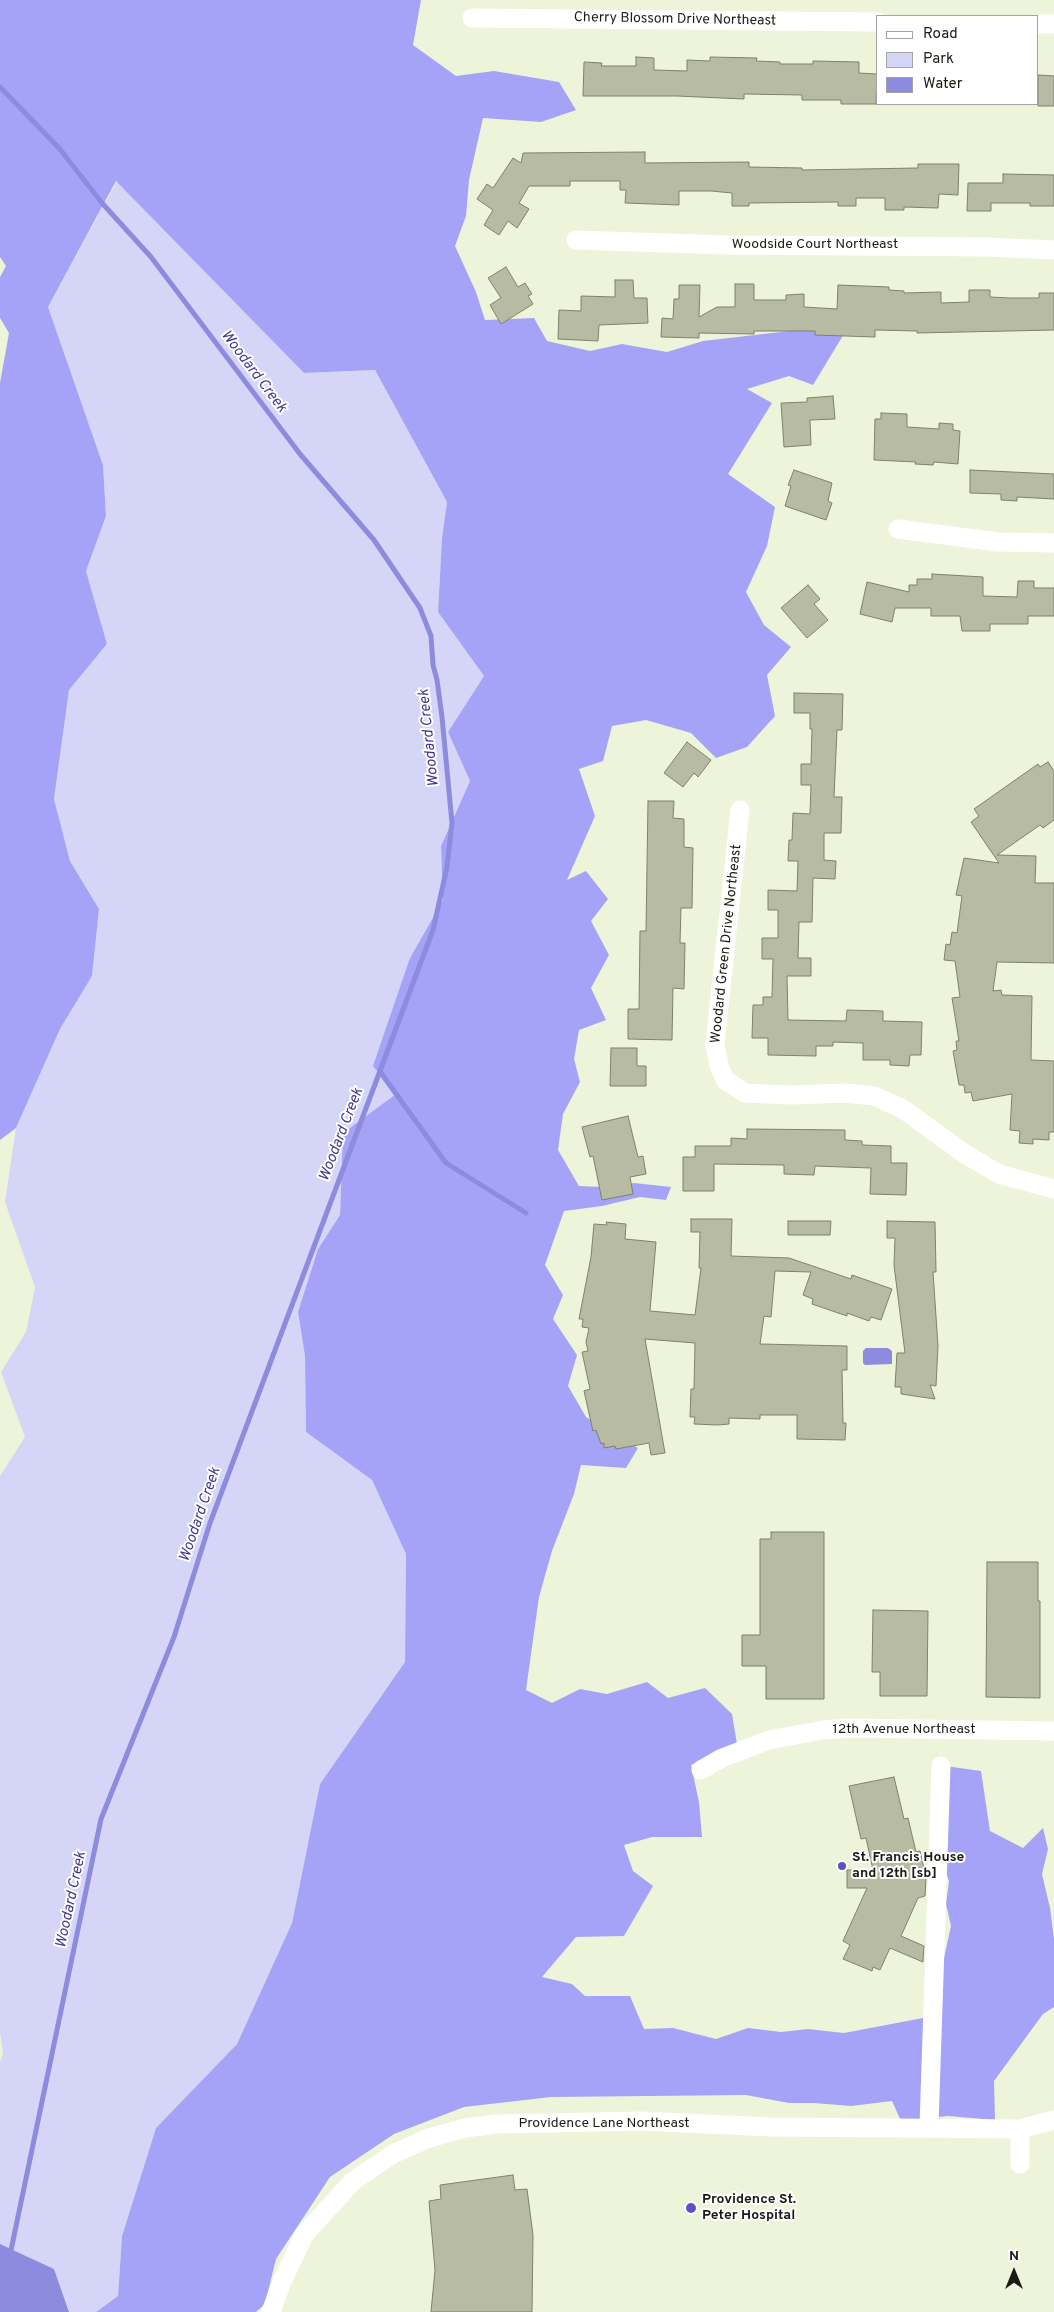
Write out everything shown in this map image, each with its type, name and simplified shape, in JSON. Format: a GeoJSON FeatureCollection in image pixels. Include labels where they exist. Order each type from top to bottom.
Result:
{"type":"FeatureCollection","features":[{"type":"Feature","properties":{"kind":"street","name":"Cherry Blossom Drive Northeast"},"geometry":{"type":"LineString","coordinates":[[472,18],[876,22]]}},
{"type":"Feature","properties":{"kind":"street"},"geometry":{"type":"LineString","coordinates":[[1039,24],[1054,24]]}},
{"type":"Feature","properties":{"kind":"street","name":"Woodside Court Northeast"},"geometry":{"type":"LineString","coordinates":[[576,240],[728,245],[988,247],[1054,250]]}},
{"type":"Feature","properties":{"kind":"street"},"geometry":{"type":"LineString","coordinates":[[898,529],[998,542],[1054,543]]}},
{"type":"Feature","properties":{"kind":"street","name":"Woodard Green Drive Northeast"},"geometry":{"type":"LineString","coordinates":[[740,810],[715,1044],[719,1066],[725,1080],[745,1092],[793,1095],[844,1093],[874,1096],[903,1109],[965,1154],[999,1174],[1054,1189]]}},
{"type":"Feature","properties":{"kind":"street","name":"12th Avenue Northeast"},"geometry":{"type":"LineString","coordinates":[[701,1770],[729,1755],[769,1740],[823,1730],[848,1728],[1054,1731]]}},
{"type":"Feature","properties":{"kind":"street"},"geometry":{"type":"LineString","coordinates":[[929,2126],[941,1766]]}},
{"type":"Feature","properties":{"kind":"street","name":"Providence Lane Northeast"},"geometry":{"type":"LineString","coordinates":[[271,2312],[281,2284],[304,2235],[353,2181],[392,2154],[436,2136],[465,2128],[496,2124],[641,2121],[771,2127],[929,2126],[1020,2129],[1054,2120]]}},
{"type":"Feature","properties":{"kind":"street"},"geometry":{"type":"LineString","coordinates":[[1020,2129],[1020,2164]]}},
{"type":"Feature","properties":{"kind":"green space"},"geometry":{"type":"Polygon","coordinates":[[[117,181],[304,373],[375,370],[447,502],[442,538],[438,612],[484,676],[448,732],[470,781],[441,846],[443,900],[410,958],[396,1094],[343,1133],[340,1215],[318,1249],[298,1312],[305,1356],[306,1432],[372,1480],[406,1554],[405,1662],[320,1784],[292,1923],[237,2044],[156,2128],[122,2236],[118,2296],[96,2312],[69,2312],[54,2269],[0,2244],[0,2062],[3,2054],[0,2032],[0,1476],[25,1437],[1,1372],[26,1332],[35,1287],[5,1202],[16,1128],[60,1029],[92,976],[99,909],[70,861],[54,799],[69,690],[107,644],[86,571],[106,516],[103,465],[48,307],[117,181]]]}},
{"type":"Feature","properties":{"kind":"shaded area"},"geometry":{"type":"Polygon","coordinates":[[[0,0],[421,0],[413,45],[456,76],[494,71],[559,82],[576,110],[541,122],[483,118],[469,180],[466,216],[455,246],[476,292],[485,320],[534,318],[547,341],[590,351],[622,344],[667,352],[703,341],[850,324],[813,385],[789,376],[747,389],[772,403],[728,474],[775,507],[767,546],[746,592],[764,625],[791,647],[767,675],[775,716],[747,747],[716,758],[691,733],[646,720],[612,726],[603,761],[579,769],[595,816],[567,880],[586,871],[608,899],[591,921],[609,955],[591,988],[606,1020],[579,1030],[574,1059],[580,1082],[563,1114],[558,1150],[579,1186],[604,1187],[634,1183],[671,1187],[666,1200],[640,1197],[602,1206],[564,1211],[545,1265],[563,1295],[553,1319],[577,1355],[568,1386],[586,1417],[638,1448],[626,1468],[581,1465],[574,1494],[552,1551],[539,1597],[526,1690],[552,1703],[580,1689],[607,1694],[647,1682],[668,1698],[705,1688],[732,1714],[737,1744],[691,1765],[699,1802],[702,1837],[652,1837],[624,1845],[633,1871],[653,1886],[624,1936],[576,1937],[542,1977],[572,1984],[585,1996],[630,1996],[644,2029],[673,2028],[716,2039],[748,2028],[781,2032],[808,2029],[844,2033],[923,2018],[944,1958],[951,1926],[946,1904],[949,1881],[938,1850],[945,1766],[981,1771],[990,1831],[1023,1848],[1043,1828],[1048,1849],[1042,1874],[1050,1908],[1054,1939],[1054,2007],[1043,2014],[994,2081],[995,2120],[948,2116],[901,2121],[892,2101],[851,2106],[789,2103],[746,2095],[551,2097],[464,2107],[394,2134],[330,2177],[276,2259],[265,2304],[256,2312],[96,2312],[118,2296],[122,2236],[156,2128],[237,2044],[292,1923],[320,1784],[405,1662],[406,1554],[372,1480],[306,1432],[305,1356],[298,1312],[318,1249],[340,1215],[343,1133],[396,1094],[373,1066],[410,958],[443,900],[441,846],[470,781],[448,732],[484,676],[438,612],[442,538],[447,502],[375,370],[304,373],[116,181],[48,307],[103,465],[106,516],[86,571],[107,644],[69,690],[54,799],[70,861],[99,909],[92,976],[60,1029],[16,1128],[0,1140],[0,383],[9,333],[0,318],[0,277],[6,266],[0,257],[0,0]]]}},
{"type":"Feature","properties":{"kind":"water"},"geometry":{"type":"Polygon","coordinates":[[[866,1348],[888,1348],[892,1351],[892,1364],[865,1365],[863,1363],[863,1351],[866,1348]]]}},
{"type":"Feature","properties":{"kind":"water"},"geometry":{"type":"Polygon","coordinates":[[[0,2244],[54,2269],[69,2312],[0,2312],[0,2244]]]}},
{"type":"Feature","properties":{"kind":"building"},"geometry":{"type":"Polygon","coordinates":[[[636,57],[654,58],[654,70],[687,71],[687,60],[710,61],[710,57],[757,58],[756,61],[780,62],[780,64],[813,64],[813,61],[859,62],[859,73],[876,74],[876,104],[841,104],[841,100],[802,100],[802,95],[744,94],[744,99],[677,96],[583,96],[584,62],[602,63],[601,66],[636,66],[636,57]]]}},
{"type":"Feature","properties":{"kind":"building"},"geometry":{"type":"Polygon","coordinates":[[[1039,75],[1054,76],[1054,106],[1038,106],[1039,75]]]}},
{"type":"Feature","properties":{"kind":"building"},"geometry":{"type":"Polygon","coordinates":[[[645,152],[645,163],[749,162],[749,167],[802,168],[802,170],[918,168],[918,164],[959,164],[958,195],[939,194],[938,208],[904,207],[904,210],[885,210],[885,198],[856,198],[856,206],[838,206],[838,202],[749,203],[749,206],[732,206],[732,193],[679,191],[679,205],[625,203],[626,190],[620,190],[620,181],[570,181],[570,186],[529,186],[519,203],[529,209],[517,228],[508,221],[499,235],[484,225],[493,210],[477,199],[487,184],[493,188],[513,158],[521,163],[523,153],[645,152]]]}},
{"type":"Feature","properties":{"kind":"building"},"geometry":{"type":"Polygon","coordinates":[[[1003,174],[1054,175],[1054,206],[1030,206],[1030,203],[991,203],[991,211],[967,211],[968,183],[1003,183],[1003,174]]]}},
{"type":"Feature","properties":{"kind":"building"},"geometry":{"type":"Polygon","coordinates":[[[506,267],[518,287],[525,283],[532,294],[528,296],[533,304],[501,324],[490,305],[501,298],[488,278],[506,267]]]}},
{"type":"Feature","properties":{"kind":"building"},"geometry":{"type":"Polygon","coordinates":[[[615,280],[633,280],[634,298],[647,298],[648,323],[599,325],[598,341],[558,339],[559,310],[581,311],[581,296],[615,297],[615,280]]]}},
{"type":"Feature","properties":{"kind":"building"},"geometry":{"type":"Polygon","coordinates":[[[735,284],[754,284],[754,300],[786,300],[786,295],[804,294],[804,307],[837,309],[838,285],[889,287],[889,290],[904,291],[904,293],[941,292],[941,303],[969,302],[969,290],[990,290],[990,297],[1010,298],[1039,298],[1039,293],[1054,293],[1054,330],[917,333],[917,331],[875,330],[875,337],[815,335],[815,331],[754,331],[754,334],[699,333],[699,338],[661,337],[662,318],[673,319],[674,299],[679,299],[679,285],[700,285],[699,317],[717,307],[735,307],[735,284]]]}},
{"type":"Feature","properties":{"kind":"building"},"geometry":{"type":"Polygon","coordinates":[[[833,396],[835,419],[810,420],[811,445],[784,447],[781,403],[807,402],[807,398],[833,396]]]}},
{"type":"Feature","properties":{"kind":"building"},"geometry":{"type":"Polygon","coordinates":[[[881,413],[907,414],[907,427],[939,429],[939,423],[953,424],[953,430],[960,431],[958,464],[934,462],[933,465],[915,464],[916,462],[874,460],[875,419],[881,419],[881,413]]]}},
{"type":"Feature","properties":{"kind":"building"},"geometry":{"type":"Polygon","coordinates":[[[794,470],[832,483],[828,501],[832,503],[826,520],[785,506],[791,486],[788,485],[794,470]]]}},
{"type":"Feature","properties":{"kind":"building"},"geometry":{"type":"Polygon","coordinates":[[[970,470],[1054,474],[1054,499],[1017,497],[1017,501],[1001,500],[1001,494],[970,493],[970,470]]]}},
{"type":"Feature","properties":{"kind":"building"},"geometry":{"type":"Polygon","coordinates":[[[932,574],[983,577],[983,596],[1017,597],[1018,581],[1034,581],[1034,588],[1054,588],[1054,616],[1028,616],[1028,624],[990,624],[990,631],[962,631],[960,616],[931,616],[931,608],[895,608],[892,622],[860,614],[867,582],[909,592],[909,585],[917,585],[917,579],[932,579],[932,574]]]}},
{"type":"Feature","properties":{"kind":"building"},"geometry":{"type":"Polygon","coordinates":[[[808,585],[820,599],[814,604],[828,620],[807,638],[781,608],[808,585]]]}},
{"type":"Feature","properties":{"kind":"building"},"geometry":{"type":"Polygon","coordinates":[[[794,693],[843,694],[842,730],[837,730],[834,797],[842,797],[841,833],[824,833],[824,860],[836,861],[835,879],[813,878],[812,922],[799,922],[798,958],[811,958],[811,976],[787,976],[788,1020],[846,1021],[847,1010],[883,1011],[883,1021],[922,1022],[921,1055],[910,1055],[909,1066],[890,1065],[890,1060],[863,1060],[863,1043],[833,1042],[833,1046],[816,1046],[816,1056],[768,1055],[768,1038],[752,1038],[753,1005],[763,1005],[763,997],[772,997],[773,959],[762,959],[762,938],[778,938],[778,910],[768,910],[768,890],[797,891],[798,861],[788,861],[789,840],[792,840],[793,813],[810,814],[811,785],[801,785],[801,764],[811,764],[812,729],[810,729],[810,713],[794,713],[794,693]]]}},
{"type":"Feature","properties":{"kind":"building"},"geometry":{"type":"Polygon","coordinates":[[[687,742],[711,760],[698,777],[694,773],[683,787],[664,773],[687,742]]]}},
{"type":"Feature","properties":{"kind":"building"},"geometry":{"type":"Polygon","coordinates":[[[1048,762],[1054,771],[1054,820],[1043,828],[1040,825],[997,855],[1036,856],[1035,883],[1054,883],[1054,963],[997,962],[993,991],[1001,990],[1002,995],[1032,996],[1031,1060],[1054,1061],[1054,1132],[1049,1132],[1049,1140],[1033,1139],[1033,1144],[1019,1143],[1020,1131],[1010,1130],[1012,1094],[973,1101],[971,1092],[965,1093],[964,1085],[959,1085],[953,1051],[957,1050],[956,1041],[959,1041],[952,998],[960,997],[955,961],[944,960],[946,944],[950,945],[952,932],[957,933],[962,896],[956,895],[964,858],[999,863],[971,822],[979,816],[974,809],[1038,764],[1040,767],[1048,762]]]}},
{"type":"Feature","properties":{"kind":"building"},"geometry":{"type":"Polygon","coordinates":[[[648,801],[674,801],[673,818],[684,819],[684,847],[693,848],[692,908],[681,908],[680,943],[685,943],[684,989],[673,988],[672,1040],[628,1039],[628,1009],[639,1009],[640,931],[646,931],[648,801]]]}},
{"type":"Feature","properties":{"kind":"building"},"geometry":{"type":"Polygon","coordinates":[[[611,1048],[637,1048],[637,1066],[646,1066],[646,1086],[610,1086],[611,1048]]]}},
{"type":"Feature","properties":{"kind":"building"},"geometry":{"type":"Polygon","coordinates":[[[628,1116],[638,1157],[643,1156],[646,1174],[630,1177],[633,1194],[602,1200],[593,1156],[590,1157],[582,1127],[628,1116]]]}},
{"type":"Feature","properties":{"kind":"building"},"geometry":{"type":"Polygon","coordinates":[[[747,1129],[845,1130],[845,1140],[862,1141],[862,1145],[891,1146],[891,1163],[907,1163],[906,1195],[870,1194],[871,1168],[815,1166],[814,1175],[784,1174],[784,1165],[714,1164],[714,1191],[683,1191],[683,1157],[695,1157],[695,1146],[731,1146],[731,1138],[747,1139],[747,1129]]]}},
{"type":"Feature","properties":{"kind":"building"},"geometry":{"type":"Polygon","coordinates":[[[691,1219],[732,1219],[731,1256],[789,1258],[851,1279],[852,1275],[892,1289],[881,1320],[871,1317],[869,1321],[812,1304],[813,1299],[803,1295],[811,1272],[775,1271],[771,1317],[764,1316],[760,1344],[847,1346],[847,1370],[842,1370],[843,1423],[846,1423],[845,1440],[797,1439],[797,1415],[760,1415],[760,1419],[729,1418],[729,1424],[694,1424],[695,1417],[690,1417],[691,1389],[694,1389],[695,1343],[645,1339],[665,1453],[651,1455],[649,1443],[616,1449],[615,1446],[604,1448],[604,1443],[601,1444],[596,1430],[593,1431],[584,1391],[590,1389],[582,1352],[588,1351],[586,1342],[589,1328],[582,1327],[583,1319],[579,1319],[591,1257],[594,1224],[607,1225],[606,1222],[626,1224],[625,1239],[656,1242],[650,1311],[695,1315],[701,1268],[699,1268],[700,1232],[691,1232],[691,1219]]]}},
{"type":"Feature","properties":{"kind":"building"},"geometry":{"type":"Polygon","coordinates":[[[788,1221],[831,1221],[830,1235],[788,1235],[788,1221]]]}},
{"type":"Feature","properties":{"kind":"building"},"geometry":{"type":"Polygon","coordinates":[[[887,1221],[935,1222],[936,1272],[933,1272],[938,1346],[936,1386],[930,1385],[935,1399],[901,1394],[901,1387],[895,1387],[897,1353],[905,1353],[894,1265],[895,1238],[887,1238],[887,1221]]]}},
{"type":"Feature","properties":{"kind":"building"},"geometry":{"type":"Polygon","coordinates":[[[771,1532],[824,1532],[824,1699],[766,1699],[766,1666],[742,1666],[742,1635],[760,1635],[760,1539],[771,1539],[771,1532]]]}},
{"type":"Feature","properties":{"kind":"building"},"geometry":{"type":"Polygon","coordinates":[[[987,1562],[1038,1562],[1040,1698],[986,1697],[987,1562]]]}},
{"type":"Feature","properties":{"kind":"building"},"geometry":{"type":"Polygon","coordinates":[[[873,1610],[928,1611],[927,1696],[880,1696],[880,1672],[872,1672],[873,1610]]]}},
{"type":"Feature","properties":{"kind":"building"},"geometry":{"type":"Polygon","coordinates":[[[894,1777],[904,1819],[908,1818],[916,1852],[920,1851],[926,1877],[925,1896],[918,1898],[901,1936],[924,1946],[923,1962],[890,1948],[880,1970],[873,1967],[872,1971],[843,1959],[850,1945],[843,1941],[867,1888],[847,1888],[847,1870],[873,1870],[866,1838],[861,1839],[849,1786],[894,1777]]]}},
{"type":"Feature","properties":{"kind":"building"},"geometry":{"type":"Polygon","coordinates":[[[513,2175],[515,2190],[527,2189],[533,2235],[532,2312],[431,2312],[435,2270],[429,2201],[441,2199],[440,2185],[513,2175]]]}},
{"type":"Feature","properties":{"kind":"waterway","name":"Woodard Creek"},"geometry":{"type":"LineString","coordinates":[[0,87],[59,148],[102,203],[151,257],[300,454],[374,540],[420,608],[431,636],[433,665],[442,717],[452,823],[447,867],[433,930],[210,1523],[174,1637],[101,1819],[10,2255]]}},
{"type":"Feature","properties":{"kind":"waterway"},"geometry":{"type":"LineString","coordinates":[[381,1073],[446,1163],[526,1213]]}},
{"type":"Feature","properties":{"kind":"place","name":"St. Francis House and 12th [sb]"},"geometry":{"type":"Point","coordinates":[842,1866]}},
{"type":"Feature","properties":{"kind":"place","name":"Providence St. Peter Hospital"},"geometry":{"type":"Point","coordinates":[691,2208]}}]}
